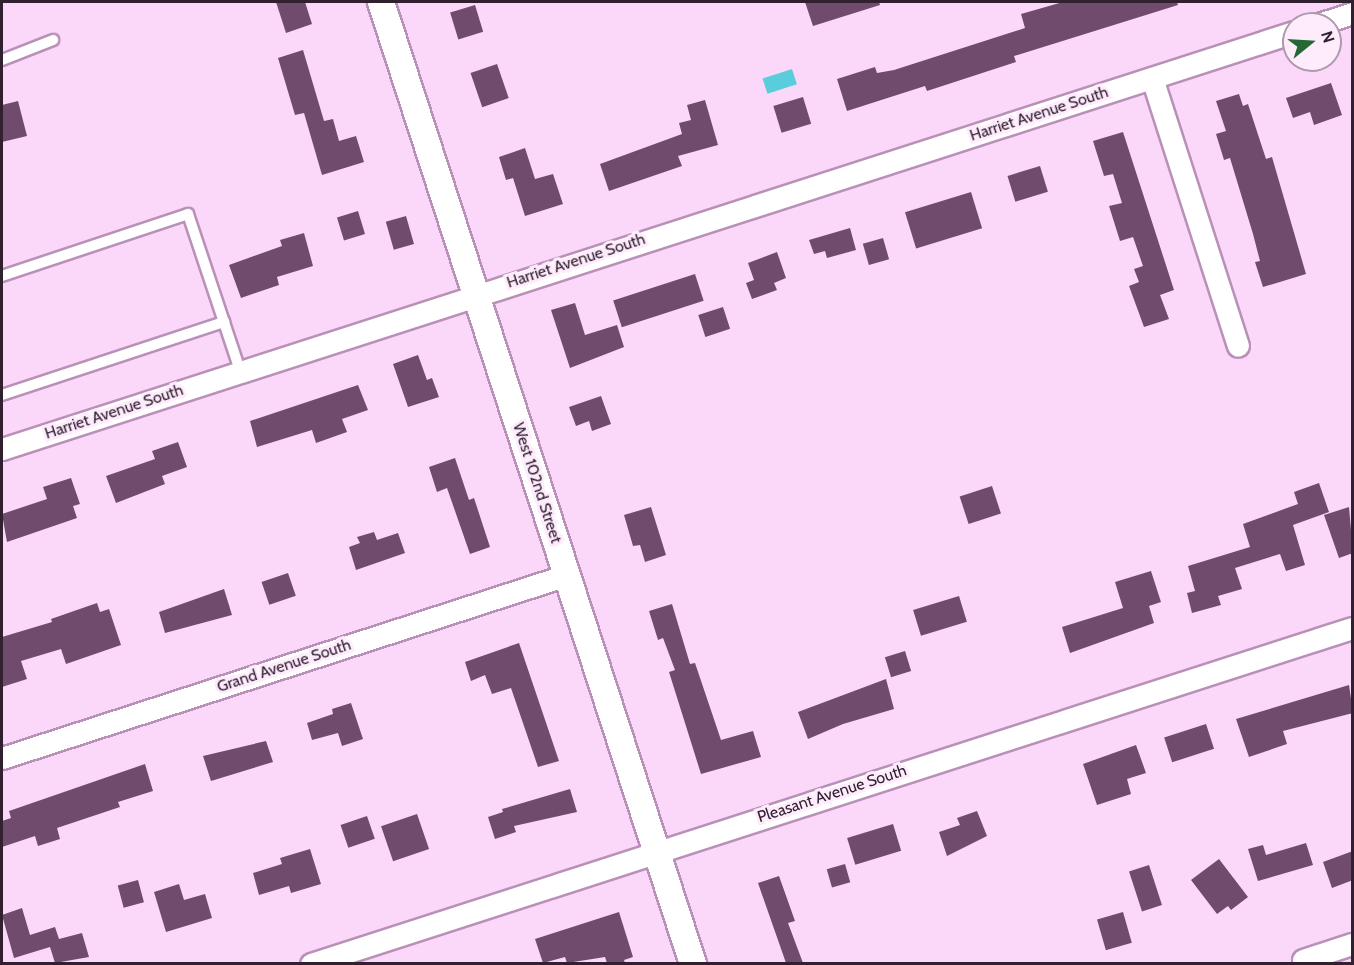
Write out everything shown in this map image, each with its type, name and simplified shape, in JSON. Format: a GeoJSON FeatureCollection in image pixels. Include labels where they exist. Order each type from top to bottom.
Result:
{"type":"FeatureCollection","features":[{"type":"Feature","properties":{"kind":"street","name":"West 102nd Street"},"geometry":{"type":"LineString","coordinates":[[381,2],[693,963]]}},
{"type":"Feature","properties":{"kind":"street","name":"Harriet Avenue South"},"geometry":{"type":"LineString","coordinates":[[2,449],[476,293],[1282,36]]}},
{"type":"Feature","properties":{"kind":"street"},"geometry":{"type":"LineString","coordinates":[[1152,78],[1238,346]]}},
{"type":"Feature","properties":{"kind":"street","name":"Grand Avenue South"},"geometry":{"type":"LineString","coordinates":[[2,758],[567,575]]}},
{"type":"Feature","properties":{"kind":"street","name":"Pleasant Avenue South"},"geometry":{"type":"LineString","coordinates":[[311,963],[1353,628]]}},
{"type":"Feature","properties":{"kind":"street"},"geometry":{"type":"LineString","coordinates":[[1303,960],[1353,944]]}},
{"type":"Feature","properties":{"kind":"lane"},"geometry":{"type":"LineString","coordinates":[[2,60],[53,40]]}},
{"type":"Feature","properties":{"kind":"lane"},"geometry":{"type":"LineString","coordinates":[[2,276],[188,214],[240,370]]}},
{"type":"Feature","properties":{"kind":"lane"},"geometry":{"type":"LineString","coordinates":[[2,395],[224,322]]}},
{"type":"Feature","properties":{"kind":"water"},"geometry":{"type":"Polygon","coordinates":[[[792,69],[797,84],[767,94],[763,79],[792,69]]]}},
{"type":"Feature","properties":{"kind":"building"},"geometry":{"type":"Polygon","coordinates":[[[276,2],[305,2],[312,24],[286,33],[276,2]]]}},
{"type":"Feature","properties":{"kind":"building"},"geometry":{"type":"Polygon","coordinates":[[[805,2],[879,2],[880,5],[813,26],[805,2]]]}},
{"type":"Feature","properties":{"kind":"building"},"geometry":{"type":"Polygon","coordinates":[[[1063,2],[1177,2],[1178,5],[1014,56],[1016,62],[927,91],[925,86],[847,111],[837,79],[875,67],[877,73],[894,70],[1025,28],[1021,14],[1063,2]]]}},
{"type":"Feature","properties":{"kind":"building"},"geometry":{"type":"Polygon","coordinates":[[[475,5],[483,32],[458,39],[450,13],[475,5]]]}},
{"type":"Feature","properties":{"kind":"building"},"geometry":{"type":"Polygon","coordinates":[[[303,50],[324,121],[333,119],[339,141],[356,136],[364,162],[322,175],[304,113],[295,115],[278,58],[303,50]]]}},
{"type":"Feature","properties":{"kind":"building"},"geometry":{"type":"Polygon","coordinates":[[[497,64],[509,98],[482,107],[471,73],[497,64]]]}},
{"type":"Feature","properties":{"kind":"building"},"geometry":{"type":"Polygon","coordinates":[[[1331,83],[1342,115],[1314,125],[1310,112],[1293,118],[1286,98],[1331,83]]]}},
{"type":"Feature","properties":{"kind":"building"},"geometry":{"type":"Polygon","coordinates":[[[1239,94],[1243,106],[1248,104],[1266,159],[1272,157],[1306,274],[1263,287],[1255,262],[1260,261],[1230,158],[1224,160],[1216,134],[1226,131],[1216,101],[1239,94]]]}},
{"type":"Feature","properties":{"kind":"building"},"geometry":{"type":"Polygon","coordinates":[[[803,97],[811,124],[782,133],[773,106],[803,97]]]}},
{"type":"Feature","properties":{"kind":"building"},"geometry":{"type":"Polygon","coordinates":[[[705,100],[718,145],[678,156],[682,166],[609,191],[600,164],[682,134],[679,123],[691,120],[687,105],[705,100]]]}},
{"type":"Feature","properties":{"kind":"building"},"geometry":{"type":"Polygon","coordinates":[[[18,101],[27,136],[2,142],[2,105],[18,101]]]}},
{"type":"Feature","properties":{"kind":"building"},"geometry":{"type":"Polygon","coordinates":[[[1123,132],[1174,290],[1160,295],[1169,319],[1144,327],[1129,286],[1139,282],[1134,269],[1143,266],[1133,237],[1120,241],[1109,206],[1122,203],[1113,174],[1104,176],[1093,141],[1123,132]]]}},
{"type":"Feature","properties":{"kind":"building"},"geometry":{"type":"Polygon","coordinates":[[[525,148],[535,179],[553,174],[563,204],[525,216],[513,178],[506,180],[499,157],[525,148]]]}},
{"type":"Feature","properties":{"kind":"building"},"geometry":{"type":"Polygon","coordinates":[[[1040,166],[1048,192],[1015,202],[1007,176],[1040,166]]]}},
{"type":"Feature","properties":{"kind":"building"},"geometry":{"type":"Polygon","coordinates":[[[971,192],[982,228],[916,249],[905,212],[971,192]]]}},
{"type":"Feature","properties":{"kind":"building"},"geometry":{"type":"Polygon","coordinates":[[[358,211],[365,234],[344,240],[337,217],[358,211]]]}},
{"type":"Feature","properties":{"kind":"building"},"geometry":{"type":"Polygon","coordinates":[[[406,216],[414,244],[394,250],[386,222],[406,216]]]}},
{"type":"Feature","properties":{"kind":"building"},"geometry":{"type":"Polygon","coordinates":[[[850,228],[856,250],[827,258],[825,251],[814,254],[809,240],[850,228]]]}},
{"type":"Feature","properties":{"kind":"building"},"geometry":{"type":"Polygon","coordinates":[[[304,233],[313,266],[277,277],[279,285],[241,298],[229,265],[282,246],[280,240],[304,233]]]}},
{"type":"Feature","properties":{"kind":"building"},"geometry":{"type":"Polygon","coordinates":[[[883,238],[889,259],[869,265],[863,244],[883,238]]]}},
{"type":"Feature","properties":{"kind":"building"},"geometry":{"type":"Polygon","coordinates":[[[777,252],[786,278],[774,283],[777,290],[752,299],[746,283],[754,280],[748,263],[777,252]]]}},
{"type":"Feature","properties":{"kind":"building"},"geometry":{"type":"Polygon","coordinates":[[[695,274],[704,301],[622,327],[613,301],[695,274]]]}},
{"type":"Feature","properties":{"kind":"building"},"geometry":{"type":"Polygon","coordinates":[[[575,303],[585,335],[617,325],[624,347],[570,368],[551,310],[575,303]]]}},
{"type":"Feature","properties":{"kind":"building"},"geometry":{"type":"Polygon","coordinates":[[[723,307],[730,329],[705,337],[698,315],[723,307]]]}},
{"type":"Feature","properties":{"kind":"building"},"geometry":{"type":"Polygon","coordinates":[[[418,355],[427,380],[432,378],[439,397],[408,407],[393,364],[418,355]]]}},
{"type":"Feature","properties":{"kind":"building"},"geometry":{"type":"Polygon","coordinates":[[[358,385],[368,410],[342,419],[347,432],[316,443],[312,430],[257,447],[250,421],[358,385]]]}},
{"type":"Feature","properties":{"kind":"building"},"geometry":{"type":"Polygon","coordinates":[[[601,396],[611,424],[592,431],[589,421],[576,426],[569,407],[601,396]]]}},
{"type":"Feature","properties":{"kind":"building"},"geometry":{"type":"Polygon","coordinates":[[[178,442],[187,467],[162,476],[165,484],[116,503],[106,476],[155,459],[152,451],[178,442]]]}},
{"type":"Feature","properties":{"kind":"building"},"geometry":{"type":"Polygon","coordinates":[[[455,458],[469,500],[474,498],[490,547],[470,554],[447,488],[437,492],[429,467],[455,458]]]}},
{"type":"Feature","properties":{"kind":"building"},"geometry":{"type":"Polygon","coordinates":[[[71,478],[80,504],[73,506],[77,518],[7,542],[2,514],[47,499],[43,487],[71,478]]]}},
{"type":"Feature","properties":{"kind":"building"},"geometry":{"type":"Polygon","coordinates":[[[1319,483],[1329,512],[1293,525],[1305,565],[1286,571],[1280,554],[1235,568],[1242,589],[1218,596],[1221,605],[1192,613],[1187,593],[1195,591],[1188,566],[1250,547],[1243,524],[1298,504],[1294,492],[1319,483]]]}},
{"type":"Feature","properties":{"kind":"building"},"geometry":{"type":"Polygon","coordinates":[[[992,486],[1001,514],[969,524],[960,497],[992,486]]]}},
{"type":"Feature","properties":{"kind":"building"},"geometry":{"type":"Polygon","coordinates":[[[651,507],[666,555],[645,562],[640,545],[633,546],[624,515],[651,507]]]}},
{"type":"Feature","properties":{"kind":"building"},"geometry":{"type":"Polygon","coordinates":[[[1349,507],[1353,553],[1339,558],[1324,515],[1349,507]]]}},
{"type":"Feature","properties":{"kind":"building"},"geometry":{"type":"Polygon","coordinates":[[[374,532],[377,540],[398,533],[405,553],[356,570],[349,547],[360,543],[357,537],[374,532]]]}},
{"type":"Feature","properties":{"kind":"building"},"geometry":{"type":"Polygon","coordinates":[[[1151,571],[1161,602],[1149,606],[1154,623],[1070,653],[1062,627],[1123,608],[1115,582],[1151,571]]]}},
{"type":"Feature","properties":{"kind":"building"},"geometry":{"type":"Polygon","coordinates":[[[288,573],[296,596],[269,605],[262,582],[288,573]]]}},
{"type":"Feature","properties":{"kind":"building"},"geometry":{"type":"Polygon","coordinates":[[[224,589],[232,615],[165,633],[159,612],[224,589]]]}},
{"type":"Feature","properties":{"kind":"building"},"geometry":{"type":"Polygon","coordinates":[[[959,596],[967,622],[921,636],[913,610],[959,596]]]}},
{"type":"Feature","properties":{"kind":"building"},"geometry":{"type":"Polygon","coordinates":[[[97,603],[100,612],[109,609],[121,645],[66,664],[61,649],[21,661],[27,679],[2,687],[2,637],[52,622],[51,619],[97,603]]]}},
{"type":"Feature","properties":{"kind":"building"},"geometry":{"type":"Polygon","coordinates":[[[672,604],[690,664],[695,663],[721,740],[753,731],[761,757],[701,774],[669,672],[675,670],[663,638],[658,640],[649,611],[672,604]]]}},
{"type":"Feature","properties":{"kind":"building"},"geometry":{"type":"Polygon","coordinates":[[[519,643],[559,761],[538,767],[511,688],[492,694],[485,675],[471,681],[465,662],[519,643]]]}},
{"type":"Feature","properties":{"kind":"building"},"geometry":{"type":"Polygon","coordinates":[[[905,651],[911,671],[891,677],[885,657],[905,651]]]}},
{"type":"Feature","properties":{"kind":"building"},"geometry":{"type":"Polygon","coordinates":[[[886,679],[894,709],[843,724],[808,739],[798,712],[886,679]]]}},
{"type":"Feature","properties":{"kind":"building"},"geometry":{"type":"Polygon","coordinates":[[[1349,685],[1353,713],[1283,731],[1287,744],[1249,757],[1236,719],[1349,685]]]}},
{"type":"Feature","properties":{"kind":"building"},"geometry":{"type":"Polygon","coordinates":[[[351,703],[363,739],[342,746],[338,733],[312,740],[307,723],[333,714],[332,709],[351,703]]]}},
{"type":"Feature","properties":{"kind":"building"},"geometry":{"type":"Polygon","coordinates":[[[1206,724],[1214,749],[1172,762],[1164,738],[1206,724]]]}},
{"type":"Feature","properties":{"kind":"building"},"geometry":{"type":"Polygon","coordinates":[[[266,741],[273,762],[211,781],[203,756],[266,741]]]}},
{"type":"Feature","properties":{"kind":"building"},"geometry":{"type":"Polygon","coordinates":[[[1136,745],[1146,773],[1127,779],[1131,794],[1097,805],[1083,764],[1136,745]]]}},
{"type":"Feature","properties":{"kind":"building"},"geometry":{"type":"Polygon","coordinates":[[[145,764],[153,791],[118,802],[120,807],[57,828],[60,839],[38,846],[35,836],[2,847],[2,821],[11,818],[9,811],[145,764]]]}},
{"type":"Feature","properties":{"kind":"building"},"geometry":{"type":"Polygon","coordinates":[[[570,789],[577,812],[514,826],[516,832],[495,839],[488,817],[503,812],[502,809],[570,789]]]}},
{"type":"Feature","properties":{"kind":"building"},"geometry":{"type":"Polygon","coordinates":[[[977,811],[987,836],[947,856],[939,832],[960,825],[957,818],[977,811]]]}},
{"type":"Feature","properties":{"kind":"building"},"geometry":{"type":"Polygon","coordinates":[[[417,814],[429,849],[393,861],[381,826],[417,814]]]}},
{"type":"Feature","properties":{"kind":"building"},"geometry":{"type":"Polygon","coordinates":[[[367,816],[375,839],[348,848],[341,825],[367,816]]]}},
{"type":"Feature","properties":{"kind":"building"},"geometry":{"type":"Polygon","coordinates":[[[893,824],[901,851],[855,865],[847,838],[893,824]]]}},
{"type":"Feature","properties":{"kind":"building"},"geometry":{"type":"Polygon","coordinates":[[[1306,843],[1313,865],[1258,881],[1248,849],[1263,845],[1266,855],[1306,843]]]}},
{"type":"Feature","properties":{"kind":"building"},"geometry":{"type":"Polygon","coordinates":[[[310,849],[321,884],[291,893],[289,886],[259,895],[253,873],[282,864],[280,858],[310,849]]]}},
{"type":"Feature","properties":{"kind":"building"},"geometry":{"type":"Polygon","coordinates":[[[1353,851],[1353,880],[1332,888],[1323,862],[1353,851]]]}},
{"type":"Feature","properties":{"kind":"building"},"geometry":{"type":"Polygon","coordinates":[[[1219,859],[1248,897],[1231,910],[1228,906],[1217,914],[1191,880],[1219,859]]]}},
{"type":"Feature","properties":{"kind":"building"},"geometry":{"type":"Polygon","coordinates":[[[845,864],[850,882],[832,888],[827,869],[845,864]]]}},
{"type":"Feature","properties":{"kind":"building"},"geometry":{"type":"Polygon","coordinates":[[[1149,865],[1162,905],[1142,911],[1129,871],[1149,865]]]}},
{"type":"Feature","properties":{"kind":"building"},"geometry":{"type":"Polygon","coordinates":[[[779,876],[795,921],[788,923],[803,963],[786,963],[758,883],[779,876]]]}},
{"type":"Feature","properties":{"kind":"building"},"geometry":{"type":"Polygon","coordinates":[[[138,880],[144,902],[124,908],[118,885],[138,880]]]}},
{"type":"Feature","properties":{"kind":"building"},"geometry":{"type":"Polygon","coordinates":[[[179,884],[184,900],[205,894],[212,918],[166,932],[154,892],[179,884]]]}},
{"type":"Feature","properties":{"kind":"building"},"geometry":{"type":"Polygon","coordinates":[[[22,908],[30,935],[55,927],[59,939],[82,933],[89,957],[55,963],[50,947],[14,958],[2,915],[22,908]]]}},
{"type":"Feature","properties":{"kind":"building"},"geometry":{"type":"Polygon","coordinates":[[[619,912],[633,957],[624,960],[625,963],[607,963],[605,957],[567,963],[565,957],[543,963],[535,939],[619,912]]]}},
{"type":"Feature","properties":{"kind":"building"},"geometry":{"type":"Polygon","coordinates":[[[1123,912],[1132,943],[1106,950],[1097,919],[1123,912]]]}}]}
